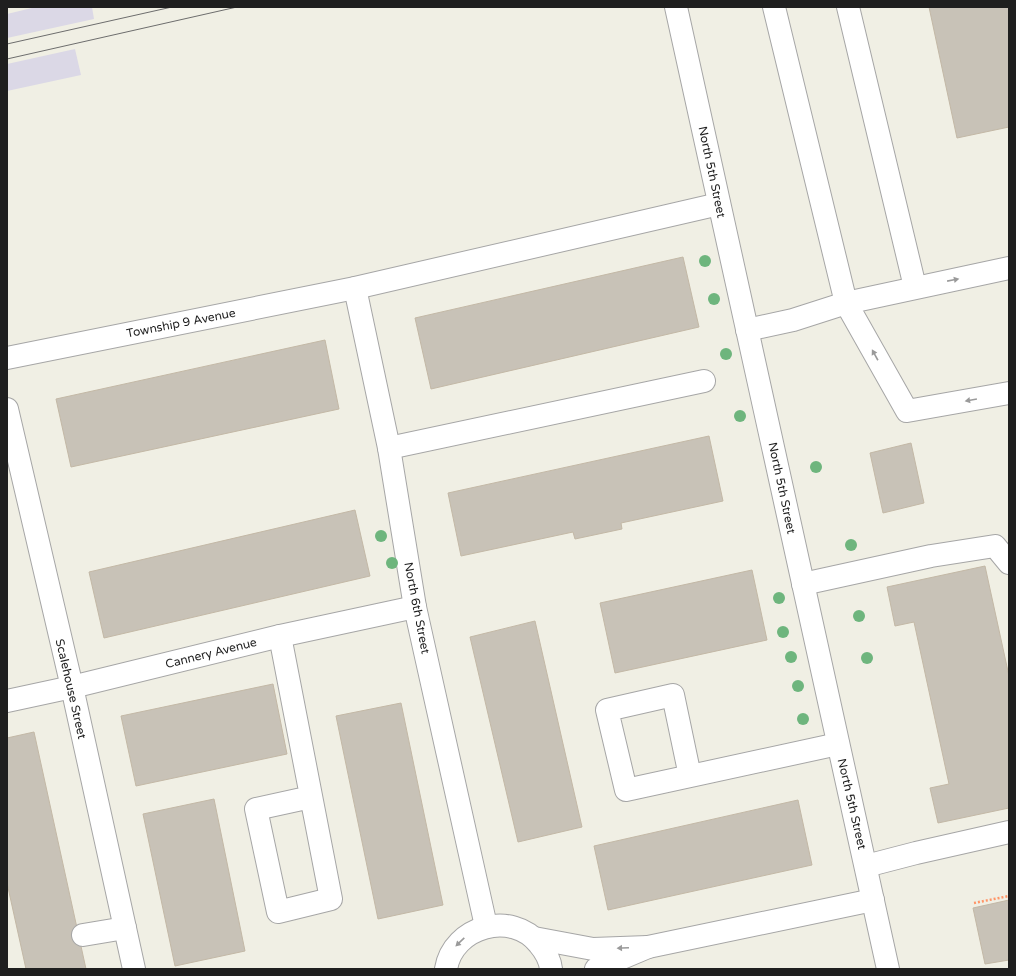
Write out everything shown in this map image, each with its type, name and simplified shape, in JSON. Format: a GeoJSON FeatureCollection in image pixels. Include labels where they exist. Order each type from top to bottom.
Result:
{"type":"FeatureCollection","features":[{"type":"Feature","properties":{"kind":"street","name":"North 5th Street"},"geometry":{"type":"LineString","coordinates":[[676,7],[888,969]]}},
{"type":"Feature","properties":{"kind":"street"},"geometry":{"type":"LineString","coordinates":[[774,7],[846,303],[907,411],[1009,393]]}},
{"type":"Feature","properties":{"kind":"street"},"geometry":{"type":"LineString","coordinates":[[848,7],[915,287]]}},
{"type":"Feature","properties":{"kind":"street","name":"Township 9 Avenue"},"geometry":{"type":"LineString","coordinates":[[7,358],[355,288],[719,204]]}},
{"type":"Feature","properties":{"kind":"street"},"geometry":{"type":"LineString","coordinates":[[747,330],[793,320],[846,303],[1009,268]]}},
{"type":"Feature","properties":{"kind":"street","name":"North 6th Street"},"geometry":{"type":"LineString","coordinates":[[355,288],[389,448],[415,607],[486,926]]}},
{"type":"Feature","properties":{"kind":"street"},"geometry":{"type":"LineString","coordinates":[[389,448],[704,381]]}},
{"type":"Feature","properties":{"kind":"street","name":"Scalehouse Street"},"geometry":{"type":"LineString","coordinates":[[7,409],[72,687],[103,834],[134,969]]}},
{"type":"Feature","properties":{"kind":"street"},"geometry":{"type":"LineString","coordinates":[[803,584],[931,556],[995,546],[1009,563]]}},
{"type":"Feature","properties":{"kind":"street","name":"Cannery Avenue"},"geometry":{"type":"LineString","coordinates":[[7,701],[72,687],[280,636],[415,607]]}},
{"type":"Feature","properties":{"kind":"street"},"geometry":{"type":"LineString","coordinates":[[280,636],[331,899],[278,912],[256,809],[311,797]]}},
{"type":"Feature","properties":{"kind":"street"},"geometry":{"type":"LineString","coordinates":[[690,776],[673,695],[607,710],[626,790],[838,744]]}},
{"type":"Feature","properties":{"kind":"street"},"geometry":{"type":"LineString","coordinates":[[866,866],[1009,832]]}},
{"type":"Feature","properties":{"kind":"street"},"geometry":{"type":"LineString","coordinates":[[534,938],[593,949],[648,947],[873,900]]}},
{"type":"Feature","properties":{"kind":"street"},"geometry":{"type":"LineString","coordinates":[[446,969],[448,961],[456,945],[470,933],[486,926],[504,925],[520,929],[534,938],[545,951],[552,969]]}},
{"type":"Feature","properties":{"kind":"street"},"geometry":{"type":"LineString","coordinates":[[83,935],[125,928]]}},
{"type":"Feature","properties":{"kind":"street"},"geometry":{"type":"LineString","coordinates":[[596,969],[648,947]]}},
{"type":"Feature","properties":{"kind":"path"},"geometry":{"type":"LineString","coordinates":[[974,903],[1009,896]]}},
{"type":"Feature","properties":{"kind":"shaded area"},"geometry":{"type":"Polygon","coordinates":[[[36,7],[92,7],[94,19],[7,38],[7,14],[36,7]]]}},
{"type":"Feature","properties":{"kind":"shaded area"},"geometry":{"type":"Polygon","coordinates":[[[75,49],[81,75],[7,91],[7,64],[75,49]]]}},
{"type":"Feature","properties":{"kind":"building"},"geometry":{"type":"Polygon","coordinates":[[[929,7],[1009,7],[1009,127],[957,138],[929,7]]]}},
{"type":"Feature","properties":{"kind":"building"},"geometry":{"type":"Polygon","coordinates":[[[683,257],[699,327],[431,389],[415,318],[683,257]]]}},
{"type":"Feature","properties":{"kind":"building"},"geometry":{"type":"Polygon","coordinates":[[[325,340],[339,409],[71,467],[56,399],[325,340]]]}},
{"type":"Feature","properties":{"kind":"building"},"geometry":{"type":"Polygon","coordinates":[[[709,436],[723,501],[621,523],[622,529],[575,539],[573,532],[461,556],[448,493],[709,436]]]}},
{"type":"Feature","properties":{"kind":"building"},"geometry":{"type":"Polygon","coordinates":[[[911,443],[924,503],[883,513],[870,453],[911,443]]]}},
{"type":"Feature","properties":{"kind":"building"},"geometry":{"type":"Polygon","coordinates":[[[355,510],[370,576],[104,638],[89,572],[355,510]]]}},
{"type":"Feature","properties":{"kind":"building"},"geometry":{"type":"Polygon","coordinates":[[[985,566],[1009,676],[1009,808],[938,823],[930,788],[949,784],[914,622],[895,626],[887,587],[985,566]]]}},
{"type":"Feature","properties":{"kind":"building"},"geometry":{"type":"Polygon","coordinates":[[[752,570],[767,640],[615,673],[600,603],[752,570]]]}},
{"type":"Feature","properties":{"kind":"building"},"geometry":{"type":"Polygon","coordinates":[[[535,621],[582,827],[518,842],[470,637],[535,621]]]}},
{"type":"Feature","properties":{"kind":"building"},"geometry":{"type":"Polygon","coordinates":[[[273,684],[287,754],[136,786],[121,716],[273,684]]]}},
{"type":"Feature","properties":{"kind":"building"},"geometry":{"type":"Polygon","coordinates":[[[401,703],[443,905],[378,919],[336,716],[401,703]]]}},
{"type":"Feature","properties":{"kind":"building"},"geometry":{"type":"Polygon","coordinates":[[[34,732],[86,969],[26,969],[7,883],[7,738],[34,732]]]}},
{"type":"Feature","properties":{"kind":"building"},"geometry":{"type":"Polygon","coordinates":[[[214,799],[245,951],[175,966],[143,814],[214,799]]]}},
{"type":"Feature","properties":{"kind":"building"},"geometry":{"type":"Polygon","coordinates":[[[798,800],[812,865],[608,910],[594,846],[798,800]]]}},
{"type":"Feature","properties":{"kind":"building"},"geometry":{"type":"Polygon","coordinates":[[[1009,900],[1009,960],[985,964],[973,908],[1009,900]]]}},
{"type":"Feature","properties":{"kind":"tram line"},"geometry":{"type":"LineString","coordinates":[[7,44],[172,7]]}},
{"type":"Feature","properties":{"kind":"tram line"},"geometry":{"type":"LineString","coordinates":[[7,59],[237,7]]}}]}
